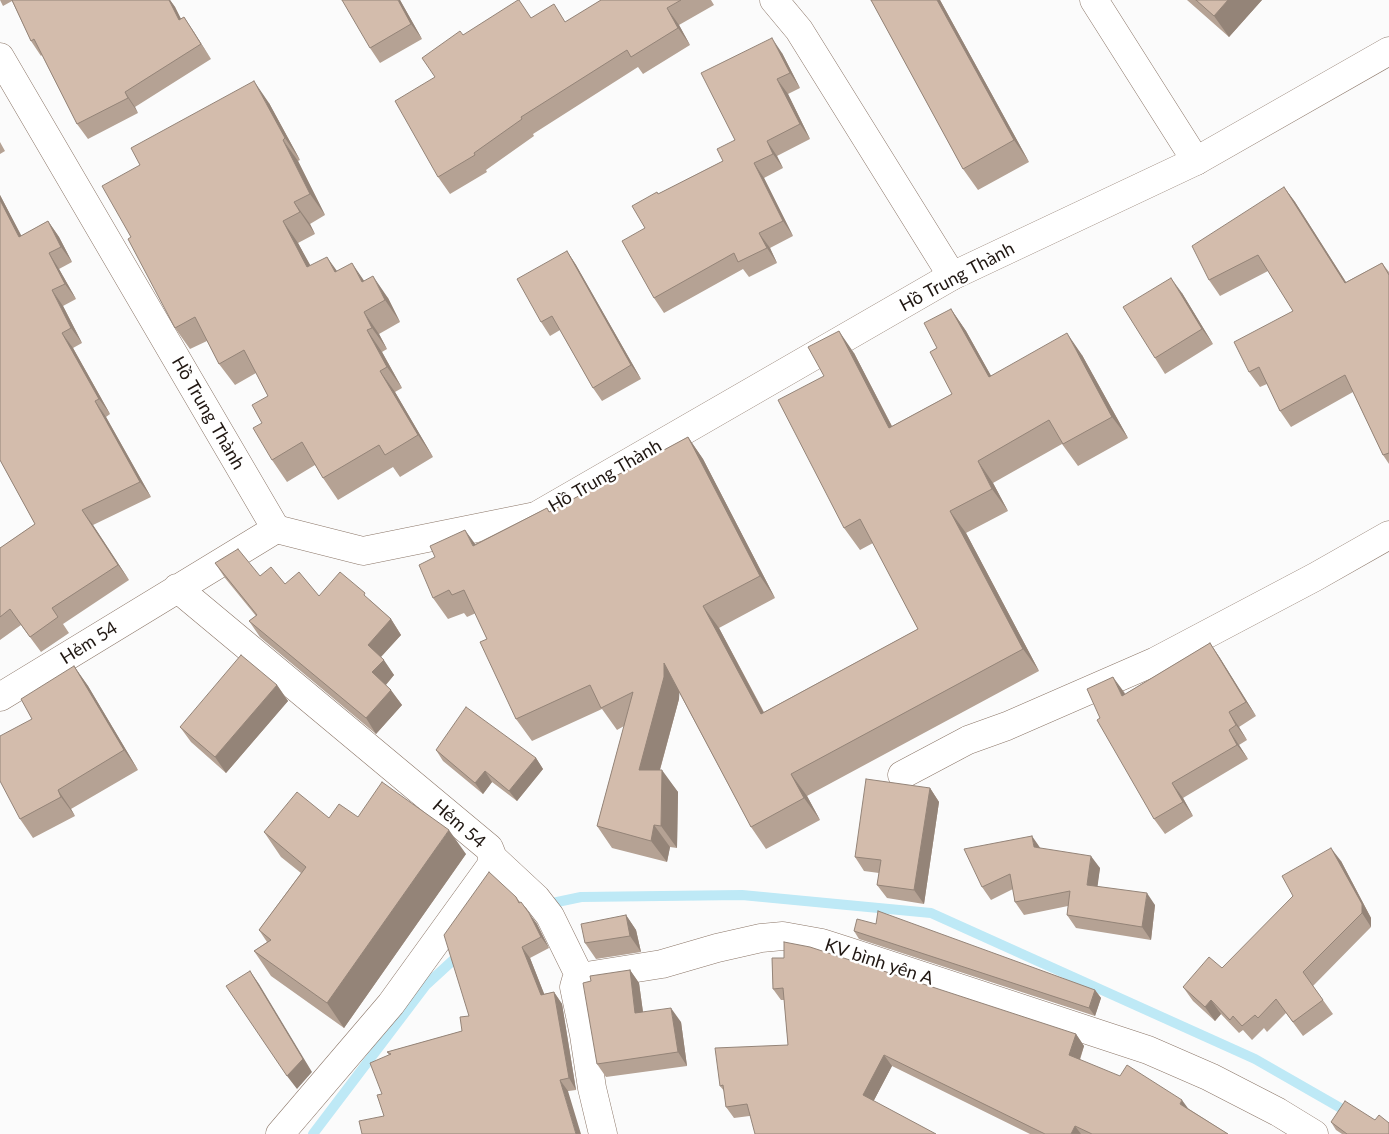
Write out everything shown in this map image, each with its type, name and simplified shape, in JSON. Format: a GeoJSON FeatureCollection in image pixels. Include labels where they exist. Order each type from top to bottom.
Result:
{"type":"FeatureCollection","features":[{"type":"Feature","properties":{"kind":"street"},"geometry":{"type":"LineString","coordinates":[[774,0],[800,30],[952,276]]}},
{"type":"Feature","properties":{"kind":"street"},"geometry":{"type":"LineString","coordinates":[[1094,0],[1196,161]]}},
{"type":"Feature","properties":{"kind":"street","name":"Hồ Trung Thành"},"geometry":{"type":"LineString","coordinates":[[0,57],[276,529],[363,551],[536,516],[952,276],[1196,161],[1389,51]]}},
{"type":"Feature","properties":{"kind":"street","name":"Hẻm 54"},"geometry":{"type":"LineString","coordinates":[[0,697],[276,529]]}},
{"type":"Feature","properties":{"kind":"street"},"geometry":{"type":"LineString","coordinates":[[902,776],[968,740],[1007,726],[1156,661],[1315,577],[1389,535]]}},
{"type":"Feature","properties":{"kind":"street","name":"Hẻm 54"},"geometry":{"type":"LineString","coordinates":[[177,588],[489,848],[493,858],[490,867],[390,1004],[280,1134]]}},
{"type":"Feature","properties":{"kind":"street"},"geometry":{"type":"LineString","coordinates":[[493,858],[543,907],[580,977],[576,980],[574,987],[602,1134]]}},
{"type":"Feature","properties":{"kind":"street","name":"KV bình yên A"},"geometry":{"type":"LineString","coordinates":[[580,977],[662,964],[717,948],[761,938],[783,936],[804,939],[847,950],[1148,1050],[1210,1076],[1278,1112],[1314,1134]]}},
{"type":"Feature","properties":{"kind":"building"},"geometry":{"type":"Polygon","coordinates":[[[12,0],[169,0],[179,20],[184,17],[201,44],[125,92],[128,98],[77,124],[34,39],[31,41],[12,0]]]}},
{"type":"Feature","properties":{"kind":"building"},"geometry":{"type":"Polygon","coordinates":[[[342,0],[398,0],[411,24],[370,48],[342,0]]]}},
{"type":"Feature","properties":{"kind":"building"},"geometry":{"type":"Polygon","coordinates":[[[518,0],[531,18],[554,4],[565,22],[601,0],[681,0],[667,8],[678,28],[631,57],[627,50],[521,117],[522,119],[474,153],[475,155],[438,177],[395,101],[435,77],[422,58],[460,31],[463,35],[518,0]]]}},
{"type":"Feature","properties":{"kind":"building"},"geometry":{"type":"Polygon","coordinates":[[[871,0],[937,0],[1014,140],[963,169],[871,0]]]}},
{"type":"Feature","properties":{"kind":"building"},"geometry":{"type":"Polygon","coordinates":[[[1196,0],[1228,0],[1214,16],[1196,0]]]}},
{"type":"Feature","properties":{"kind":"building"},"geometry":{"type":"Polygon","coordinates":[[[772,38],[790,73],[777,79],[800,124],[767,141],[773,154],[754,163],[783,221],[759,233],[767,248],[738,262],[734,253],[654,298],[622,241],[645,228],[632,206],[723,161],[717,149],[735,140],[701,73],[772,38]]]}},
{"type":"Feature","properties":{"kind":"building"},"geometry":{"type":"Polygon","coordinates":[[[254,81],[285,138],[283,140],[310,194],[294,202],[300,212],[283,221],[307,267],[327,257],[335,272],[352,263],[362,282],[373,276],[385,300],[364,312],[372,328],[367,330],[387,367],[380,371],[418,435],[385,455],[379,445],[323,478],[302,442],[272,460],[253,428],[262,423],[252,405],[268,396],[244,350],[219,364],[195,317],[175,328],[128,239],[131,237],[102,186],[140,165],[131,148],[254,81]]]}},
{"type":"Feature","properties":{"kind":"building"},"geometry":{"type":"Polygon","coordinates":[[[1284,187],[1345,283],[1382,263],[1389,275],[1389,453],[1383,455],[1345,375],[1280,411],[1259,367],[1249,372],[1234,342],[1293,311],[1258,255],[1209,280],[1192,246],[1284,187]]]}},
{"type":"Feature","properties":{"kind":"building"},"geometry":{"type":"Polygon","coordinates":[[[0,200],[19,237],[48,221],[61,247],[49,253],[65,284],[52,290],[71,328],[62,333],[99,399],[95,401],[140,482],[82,510],[118,565],[52,608],[58,617],[30,637],[10,609],[0,617],[0,548],[35,524],[0,460],[0,200]]]}},
{"type":"Feature","properties":{"kind":"building"},"geometry":{"type":"Polygon","coordinates":[[[567,251],[631,365],[593,388],[552,316],[541,322],[517,279],[567,251]]]}},
{"type":"Feature","properties":{"kind":"building"},"geometry":{"type":"Polygon","coordinates":[[[1171,278],[1202,329],[1155,358],[1123,307],[1171,278]]]}},
{"type":"Feature","properties":{"kind":"building"},"geometry":{"type":"Polygon","coordinates":[[[951,309],[989,377],[1067,333],[1112,417],[1063,444],[1049,420],[978,461],[992,489],[950,511],[1023,649],[791,774],[804,798],[751,827],[664,663],[664,677],[639,770],[662,770],[661,826],[654,825],[651,841],[597,826],[633,692],[601,708],[590,685],[516,719],[480,642],[487,639],[464,590],[452,595],[449,590],[433,598],[419,565],[435,557],[430,546],[465,530],[473,546],[547,508],[549,512],[688,437],[760,576],[703,606],[761,714],[918,629],[860,519],[844,528],[778,400],[824,376],[808,347],[839,331],[889,428],[952,394],[930,352],[937,348],[924,323],[951,309]]]}},
{"type":"Feature","properties":{"kind":"building"},"geometry":{"type":"Polygon","coordinates":[[[238,549],[260,576],[271,567],[285,584],[299,572],[319,596],[340,572],[391,619],[368,645],[384,660],[372,672],[391,690],[366,718],[249,621],[257,615],[215,563],[238,549]]]}},
{"type":"Feature","properties":{"kind":"building"},"geometry":{"type":"Polygon","coordinates":[[[1210,643],[1246,702],[1229,712],[1236,725],[1229,730],[1237,745],[1172,783],[1183,802],[1154,819],[1097,720],[1100,718],[1087,689],[1113,677],[1122,696],[1210,643]]]}},
{"type":"Feature","properties":{"kind":"building"},"geometry":{"type":"Polygon","coordinates":[[[241,655],[277,685],[215,757],[180,727],[241,655]]]}},
{"type":"Feature","properties":{"kind":"building"},"geometry":{"type":"Polygon","coordinates":[[[74,666],[124,750],[58,790],[61,797],[20,819],[0,781],[0,736],[32,719],[21,699],[74,666]]]}},
{"type":"Feature","properties":{"kind":"building"},"geometry":{"type":"Polygon","coordinates":[[[466,707],[536,758],[509,791],[485,771],[475,783],[436,750],[466,707]]]}},
{"type":"Feature","properties":{"kind":"building"},"geometry":{"type":"Polygon","coordinates":[[[866,779],[930,788],[914,890],[877,885],[881,860],[855,857],[866,779]]]}},
{"type":"Feature","properties":{"kind":"building"},"geometry":{"type":"Polygon","coordinates":[[[382,782],[449,830],[327,1003],[254,951],[271,940],[259,930],[306,867],[264,832],[297,792],[329,818],[339,804],[358,817],[382,782]]]}},
{"type":"Feature","properties":{"kind":"building"},"geometry":{"type":"Polygon","coordinates":[[[1032,836],[1034,847],[1091,856],[1087,885],[1147,893],[1142,927],[1067,915],[1070,891],[1015,902],[1010,874],[982,887],[964,849],[1032,836]]]}},
{"type":"Feature","properties":{"kind":"building"},"geometry":{"type":"Polygon","coordinates":[[[1331,848],[1362,904],[1362,913],[1303,972],[1323,1000],[1293,1022],[1276,999],[1258,1018],[1255,1015],[1242,1026],[1233,1016],[1230,1020],[1211,1000],[1205,1007],[1183,987],[1209,957],[1222,968],[1293,896],[1282,876],[1331,848]]]}},
{"type":"Feature","properties":{"kind":"building"},"geometry":{"type":"Polygon","coordinates":[[[489,872],[516,897],[519,903],[521,902],[541,937],[522,947],[541,995],[554,992],[569,1078],[560,1080],[576,1134],[362,1134],[359,1121],[384,1116],[377,1095],[382,1094],[370,1063],[391,1054],[387,1052],[462,1031],[460,1017],[469,1016],[444,935],[489,872]]]}},
{"type":"Feature","properties":{"kind":"building"},"geometry":{"type":"Polygon","coordinates":[[[878,911],[1095,990],[1089,1008],[854,931],[857,919],[876,924],[878,911]]]}},
{"type":"Feature","properties":{"kind":"building"},"geometry":{"type":"Polygon","coordinates":[[[626,915],[630,936],[585,943],[581,924],[626,915]]]}},
{"type":"Feature","properties":{"kind":"building"},"geometry":{"type":"Polygon","coordinates":[[[784,942],[810,947],[1076,1034],[1069,1055],[1120,1076],[1127,1065],[1182,1100],[1180,1104],[1228,1134],[1092,1134],[1075,1126],[1071,1134],[1045,1134],[884,1055],[863,1095],[936,1134],[755,1134],[747,1104],[726,1107],[723,1085],[720,1086],[715,1048],[788,1045],[783,988],[773,989],[772,958],[784,958],[784,942]]]}},
{"type":"Feature","properties":{"kind":"building"},"geometry":{"type":"Polygon","coordinates":[[[630,970],[635,1013],[671,1008],[678,1052],[597,1064],[583,983],[591,981],[590,976],[630,970]]]}},
{"type":"Feature","properties":{"kind":"building"},"geometry":{"type":"Polygon","coordinates":[[[250,971],[303,1059],[287,1076],[226,986],[250,971]]]}},
{"type":"Feature","properties":{"kind":"building"},"geometry":{"type":"Polygon","coordinates":[[[1345,1101],[1375,1120],[1379,1115],[1389,1123],[1389,1134],[1347,1134],[1331,1122],[1345,1101]]]}},
{"type":"Feature","properties":{"kind":"waterway"},"geometry":{"type":"LineString","coordinates":[[543,905],[581,897],[742,895],[931,913],[1255,1059],[1351,1114]]}},
{"type":"Feature","properties":{"kind":"waterway"},"geometry":{"type":"LineString","coordinates":[[313,1134],[426,985],[462,952]]}}]}
